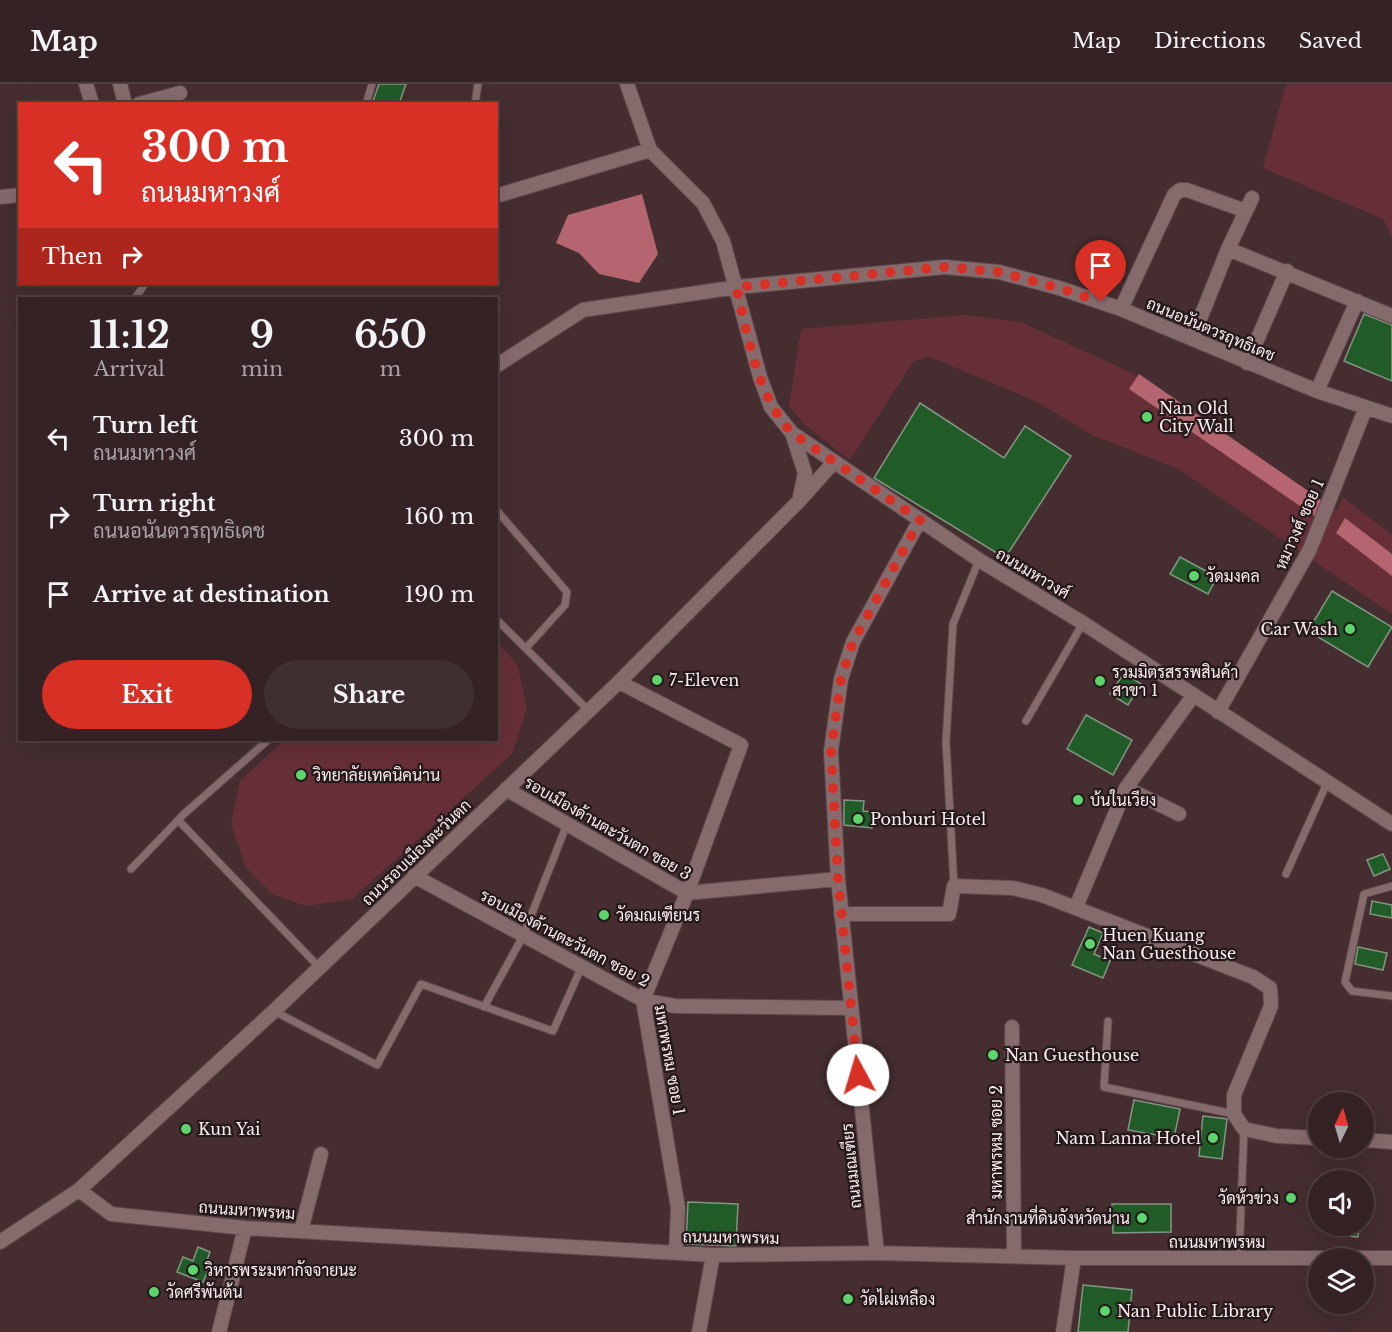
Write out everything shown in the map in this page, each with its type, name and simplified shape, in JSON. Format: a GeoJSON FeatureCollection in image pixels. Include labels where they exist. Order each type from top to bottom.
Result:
{"type":"FeatureCollection","features":[{"type":"Feature","properties":{"kind":"street"},"geometry":{"type":"LineString","coordinates":[[86,84],[91,102]]}},
{"type":"Feature","properties":{"kind":"street"},"geometry":{"type":"LineString","coordinates":[[120,84],[124,102]]}},
{"type":"Feature","properties":{"kind":"street"},"geometry":{"type":"LineString","coordinates":[[498,195],[650,150],[627,84]]}},
{"type":"Feature","properties":{"kind":"street"},"geometry":{"type":"LineString","coordinates":[[147,102],[181,93]]}},
{"type":"Feature","properties":{"kind":"street","name":"ถนนมหาวงศ์"},"geometry":{"type":"LineString","coordinates":[[650,150],[703,203],[723,241],[760,377],[771,407],[792,433],[979,560],[1083,623],[1392,824]]}},
{"type":"Feature","properties":{"kind":"street"},"geometry":{"type":"LineString","coordinates":[[1121,309],[1174,195],[1180,190],[1187,190],[1246,211]]}},
{"type":"Feature","properties":{"kind":"street"},"geometry":{"type":"LineString","coordinates":[[0,197],[18,195]]}},
{"type":"Feature","properties":{"kind":"street"},"geometry":{"type":"LineString","coordinates":[[1192,339],[1228,249],[1252,198]]}},
{"type":"Feature","properties":{"kind":"street"},"geometry":{"type":"LineString","coordinates":[[1228,249],[1392,316]]}},
{"type":"Feature","properties":{"kind":"street","name":"ถนนอนันตวรฤทธิเดช"},"geometry":{"type":"LineString","coordinates":[[498,365],[583,310],[736,287],[945,267],[999,272],[1059,288],[1121,309],[1317,391],[1392,416]]}},
{"type":"Feature","properties":{"kind":"street"},"geometry":{"type":"LineString","coordinates":[[1247,363],[1287,272]]}},
{"type":"Feature","properties":{"kind":"street"},"geometry":{"type":"LineString","coordinates":[[1317,391],[1357,301]]}},
{"type":"Feature","properties":{"kind":"street","name":"หมาวงศ์ ซอย 1"},"geometry":{"type":"LineString","coordinates":[[1218,712],[1310,549],[1366,407]]}},
{"type":"Feature","properties":{"kind":"street"},"geometry":{"type":"LineString","coordinates":[[792,433],[805,472],[799,501]]}},
{"type":"Feature","properties":{"kind":"street","name":"ถนนรอบเมืองตะวันตก"},"geometry":{"type":"LineString","coordinates":[[0,1242],[79,1190],[274,1011],[318,966],[619,682],[799,501],[834,462]]}},
{"type":"Feature","properties":{"kind":"street","name":"ถนนมณเฑียร"},"geometry":{"type":"LineString","coordinates":[[877,1253],[838,879],[831,751],[841,679],[853,642],[920,520]]}},
{"type":"Feature","properties":{"kind":"street","name":"มหาพรหม ซอย 1"},"geometry":{"type":"LineString","coordinates":[[619,682],[741,745],[687,893],[643,1000],[678,1208],[676,1253]]}},
{"type":"Feature","properties":{"kind":"street"},"geometry":{"type":"LineString","coordinates":[[1076,907],[1126,788],[1192,696]]}},
{"type":"Feature","properties":{"kind":"street"},"geometry":{"type":"LineString","coordinates":[[1126,788],[1179,814]]}},
{"type":"Feature","properties":{"kind":"street","name":"รอบเมืองด้านตะวันตก ซอย 3"},"geometry":{"type":"LineString","coordinates":[[506,789],[687,893],[838,879]]}},
{"type":"Feature","properties":{"kind":"street","name":"รอบเมืองด้านตะวันตก ซอย 2"},"geometry":{"type":"LineString","coordinates":[[414,876],[643,1000],[675,1006],[851,1008]]}},
{"type":"Feature","properties":{"kind":"street"},"geometry":{"type":"LineString","coordinates":[[842,914],[949,914],[954,886],[1013,888],[1076,907],[1254,977],[1270,988],[1271,1006],[1234,1095],[1234,1114],[1244,1129],[1277,1136],[1308,1138]]}},
{"type":"Feature","properties":{"kind":"street","name":"มหาพรหม ซอย 2"},"geometry":{"type":"LineString","coordinates":[[1012,1027],[1014,1256]]}},
{"type":"Feature","properties":{"kind":"street"},"geometry":{"type":"LineString","coordinates":[[1374,1141],[1392,1142]]}},
{"type":"Feature","properties":{"kind":"street"},"geometry":{"type":"LineString","coordinates":[[301,1231],[321,1154]]}},
{"type":"Feature","properties":{"kind":"street","name":"ถนนมหาพรหม"},"geometry":{"type":"LineString","coordinates":[[79,1190],[111,1214],[245,1228],[713,1255],[877,1253],[1074,1258],[1392,1258]]}},
{"type":"Feature","properties":{"kind":"street"},"geometry":{"type":"LineString","coordinates":[[219,1332],[245,1228]]}},
{"type":"Feature","properties":{"kind":"street"},"geometry":{"type":"LineString","coordinates":[[699,1332],[713,1255]]}},
{"type":"Feature","properties":{"kind":"street"},"geometry":{"type":"LineString","coordinates":[[1063,1332],[1074,1258]]}},
{"type":"Feature","properties":{"kind":"lane"},"geometry":{"type":"LineString","coordinates":[[367,102],[372,84]]}},
{"type":"Feature","properties":{"kind":"lane"},"geometry":{"type":"LineString","coordinates":[[475,102],[478,84]]}},
{"type":"Feature","properties":{"kind":"lane"},"geometry":{"type":"LineString","coordinates":[[498,512],[567,592],[565,605],[526,647]]}},
{"type":"Feature","properties":{"kind":"lane"},"geometry":{"type":"LineString","coordinates":[[954,886],[946,742],[953,624],[979,560]]}},
{"type":"Feature","properties":{"kind":"lane"},"geometry":{"type":"LineString","coordinates":[[498,621],[589,711]]}},
{"type":"Feature","properties":{"kind":"lane"},"geometry":{"type":"LineString","coordinates":[[1026,722],[1083,623]]}},
{"type":"Feature","properties":{"kind":"lane"},"geometry":{"type":"LineString","coordinates":[[131,869],[180,822],[184,814],[267,741]]}},
{"type":"Feature","properties":{"kind":"lane"},"geometry":{"type":"LineString","coordinates":[[1286,874],[1327,783]]}},
{"type":"Feature","properties":{"kind":"lane"},"geometry":{"type":"LineString","coordinates":[[180,822],[318,966]]}},
{"type":"Feature","properties":{"kind":"lane"},"geometry":{"type":"LineString","coordinates":[[484,1007],[523,936],[567,824]]}},
{"type":"Feature","properties":{"kind":"lane"},"geometry":{"type":"LineString","coordinates":[[1392,886],[1364,894],[1345,982],[1352,991],[1392,996]]}},
{"type":"Feature","properties":{"kind":"lane"},"geometry":{"type":"LineString","coordinates":[[274,1011],[377,1065],[422,984],[553,1031],[582,966]]}},
{"type":"Feature","properties":{"kind":"lane"},"geometry":{"type":"LineString","coordinates":[[1108,1020],[1104,1087],[1234,1114]]}},
{"type":"Feature","properties":{"kind":"lane"},"geometry":{"type":"LineString","coordinates":[[1239,1259],[1244,1129]]}},
{"type":"Feature","properties":{"kind":"shaded area"},"geometry":{"type":"Polygon","coordinates":[[[1286,84],[1392,84],[1392,236],[1383,219],[1263,168],[1286,84]]]}},
{"type":"Feature","properties":{"kind":"shaded area"},"geometry":{"type":"Polygon","coordinates":[[[642,194],[658,254],[639,283],[599,274],[579,253],[556,243],[568,215],[642,194]]]}},
{"type":"Feature","properties":{"kind":"shaded area"},"geometry":{"type":"Polygon","coordinates":[[[965,315],[1021,322],[1134,374],[1337,511],[1343,497],[1392,535],[1392,614],[1178,469],[1092,435],[1035,401],[928,356],[913,362],[850,460],[805,425],[789,406],[801,329],[965,315]]]}},
{"type":"Feature","properties":{"kind":"shaded area"},"geometry":{"type":"Polygon","coordinates":[[[1139,374],[1327,504],[1319,519],[1129,389],[1139,374]]]}},
{"type":"Feature","properties":{"kind":"shaded area"},"geometry":{"type":"Polygon","coordinates":[[[1345,518],[1392,554],[1392,576],[1336,533],[1345,518]]]}},
{"type":"Feature","properties":{"kind":"shaded area"},"geometry":{"type":"Polygon","coordinates":[[[498,643],[517,664],[527,707],[513,753],[352,899],[306,906],[272,894],[246,868],[231,824],[240,781],[283,741],[498,741],[498,643]]]}},
{"type":"Feature","properties":{"kind":"building"},"geometry":{"type":"Polygon","coordinates":[[[379,84],[406,84],[400,102],[373,102],[379,84]]]}},
{"type":"Feature","properties":{"kind":"building"},"geometry":{"type":"Polygon","coordinates":[[[1364,314],[1392,325],[1392,381],[1344,361],[1364,314]]]}},
{"type":"Feature","properties":{"kind":"building"},"geometry":{"type":"Polygon","coordinates":[[[920,403],[1004,458],[1025,426],[1071,456],[1005,558],[874,478],[920,403]]]}},
{"type":"Feature","properties":{"kind":"building","name":"วัดมงคล"},"geometry":{"type":"Polygon","coordinates":[[[1180,557],[1217,577],[1208,594],[1170,574],[1180,557]]]}},
{"type":"Feature","properties":{"kind":"building","name":"Car Wash"},"geometry":{"type":"Polygon","coordinates":[[[1332,591],[1392,627],[1368,667],[1308,631],[1332,591]]]}},
{"type":"Feature","properties":{"kind":"building"},"geometry":{"type":"Polygon","coordinates":[[[1124,673],[1141,684],[1128,705],[1110,694],[1124,673]]]}},
{"type":"Feature","properties":{"kind":"building"},"geometry":{"type":"Polygon","coordinates":[[[1086,715],[1132,740],[1113,775],[1067,749],[1086,715]]]}},
{"type":"Feature","properties":{"kind":"building","name":"Ponburi Hotel"},"geometry":{"type":"Polygon","coordinates":[[[844,800],[864,801],[863,811],[873,812],[872,828],[844,825],[844,800]]]}},
{"type":"Feature","properties":{"kind":"building"},"geometry":{"type":"Polygon","coordinates":[[[1383,854],[1390,869],[1374,876],[1367,860],[1383,854]]]}},
{"type":"Feature","properties":{"kind":"building"},"geometry":{"type":"Polygon","coordinates":[[[1372,901],[1392,905],[1392,918],[1370,914],[1372,901]]]}},
{"type":"Feature","properties":{"kind":"building","name":"Huen Kuang Nan Guesthouse"},"geometry":{"type":"Polygon","coordinates":[[[1089,927],[1103,933],[1094,954],[1110,961],[1103,978],[1072,965],[1089,927]]]}},
{"type":"Feature","properties":{"kind":"building"},"geometry":{"type":"Polygon","coordinates":[[[1358,947],[1387,953],[1383,970],[1355,964],[1358,947]]]}},
{"type":"Feature","properties":{"kind":"building"},"geometry":{"type":"Polygon","coordinates":[[[1134,1100],[1180,1109],[1174,1138],[1128,1130],[1134,1100]]]}},
{"type":"Feature","properties":{"kind":"building","name":"Nam Lanna Hotel"},"geometry":{"type":"Polygon","coordinates":[[[1203,1116],[1227,1119],[1222,1159],[1199,1156],[1203,1116]]]}},
{"type":"Feature","properties":{"kind":"building"},"geometry":{"type":"Polygon","coordinates":[[[688,1202],[738,1204],[736,1246],[686,1244],[688,1202]]]}},
{"type":"Feature","properties":{"kind":"building","name":"สำนักงานที่ดินจังหวัดน่าน"},"geometry":{"type":"Polygon","coordinates":[[[1112,1204],[1171,1204],[1171,1232],[1113,1233],[1112,1204]]]}},
{"type":"Feature","properties":{"kind":"building","name":"วิหารพระมหากัจจายนะ"},"geometry":{"type":"Polygon","coordinates":[[[198,1247],[210,1252],[205,1266],[209,1268],[203,1282],[177,1272],[183,1257],[193,1261],[198,1247]]]}},
{"type":"Feature","properties":{"kind":"building","name":"Nan Public Library"},"geometry":{"type":"Polygon","coordinates":[[[1083,1285],[1132,1290],[1128,1332],[1078,1332],[1083,1285]]]}},
{"type":"Feature","properties":{"kind":"place","name":"Nan Old City Wall"},"geometry":{"type":"Point","coordinates":[1147,417]}},
{"type":"Feature","properties":{"kind":"place","name":"วัดมงคล"},"geometry":{"type":"Point","coordinates":[1194,576]}},
{"type":"Feature","properties":{"kind":"place","name":"Car Wash"},"geometry":{"type":"Point","coordinates":[1350,629]}},
{"type":"Feature","properties":{"kind":"place","name":"7-Eleven"},"geometry":{"type":"Point","coordinates":[657,680]}},
{"type":"Feature","properties":{"kind":"place","name":"รวมมิตรสรรพสินค้า สาขา 1"},"geometry":{"type":"Point","coordinates":[1100,681]}},
{"type":"Feature","properties":{"kind":"place","name":"วิทยาลัยเทคนิคน่าน"},"geometry":{"type":"Point","coordinates":[301,775]}},
{"type":"Feature","properties":{"kind":"place","name":"บ้นในเวียง"},"geometry":{"type":"Point","coordinates":[1078,800]}},
{"type":"Feature","properties":{"kind":"place","name":"Ponburi Hotel"},"geometry":{"type":"Point","coordinates":[858,819]}},
{"type":"Feature","properties":{"kind":"place","name":"วัดมณเฑียนร"},"geometry":{"type":"Point","coordinates":[604,915]}},
{"type":"Feature","properties":{"kind":"place","name":"Huen Kuang Nan Guesthouse"},"geometry":{"type":"Point","coordinates":[1090,944]}},
{"type":"Feature","properties":{"kind":"place","name":"Nan Guesthouse"},"geometry":{"type":"Point","coordinates":[993,1055]}},
{"type":"Feature","properties":{"kind":"place","name":"Kun Yai"},"geometry":{"type":"Point","coordinates":[186,1129]}},
{"type":"Feature","properties":{"kind":"place","name":"Nam Lanna Hotel"},"geometry":{"type":"Point","coordinates":[1213,1138]}},
{"type":"Feature","properties":{"kind":"place","name":"วัดห้วข่วง"},"geometry":{"type":"Point","coordinates":[1291,1198]}},
{"type":"Feature","properties":{"kind":"place","name":"สำนักงานที่ดินจังหวัดน่าน"},"geometry":{"type":"Point","coordinates":[1142,1218]}},
{"type":"Feature","properties":{"kind":"place","name":"วิหารพระมหากัจจายนะ"},"geometry":{"type":"Point","coordinates":[193,1270]}},
{"type":"Feature","properties":{"kind":"place","name":"วัดศรีพันต้น"},"geometry":{"type":"Point","coordinates":[154,1292]}},
{"type":"Feature","properties":{"kind":"place","name":"วัดไผ่เทลือง"},"geometry":{"type":"Point","coordinates":[848,1299]}},
{"type":"Feature","properties":{"kind":"place","name":"Nan Public Library"},"geometry":{"type":"Point","coordinates":[1105,1311]}},
{"type":"Feature","properties":{"kind":"route"},"geometry":{"type":"LineString","coordinates":[[858,1075],[838,879],[831,751],[841,679],[853,642],[920,520],[792,433],[781,422],[771,407],[760,377],[736,287],[945,267],[999,272],[1101,302]]}}]}
